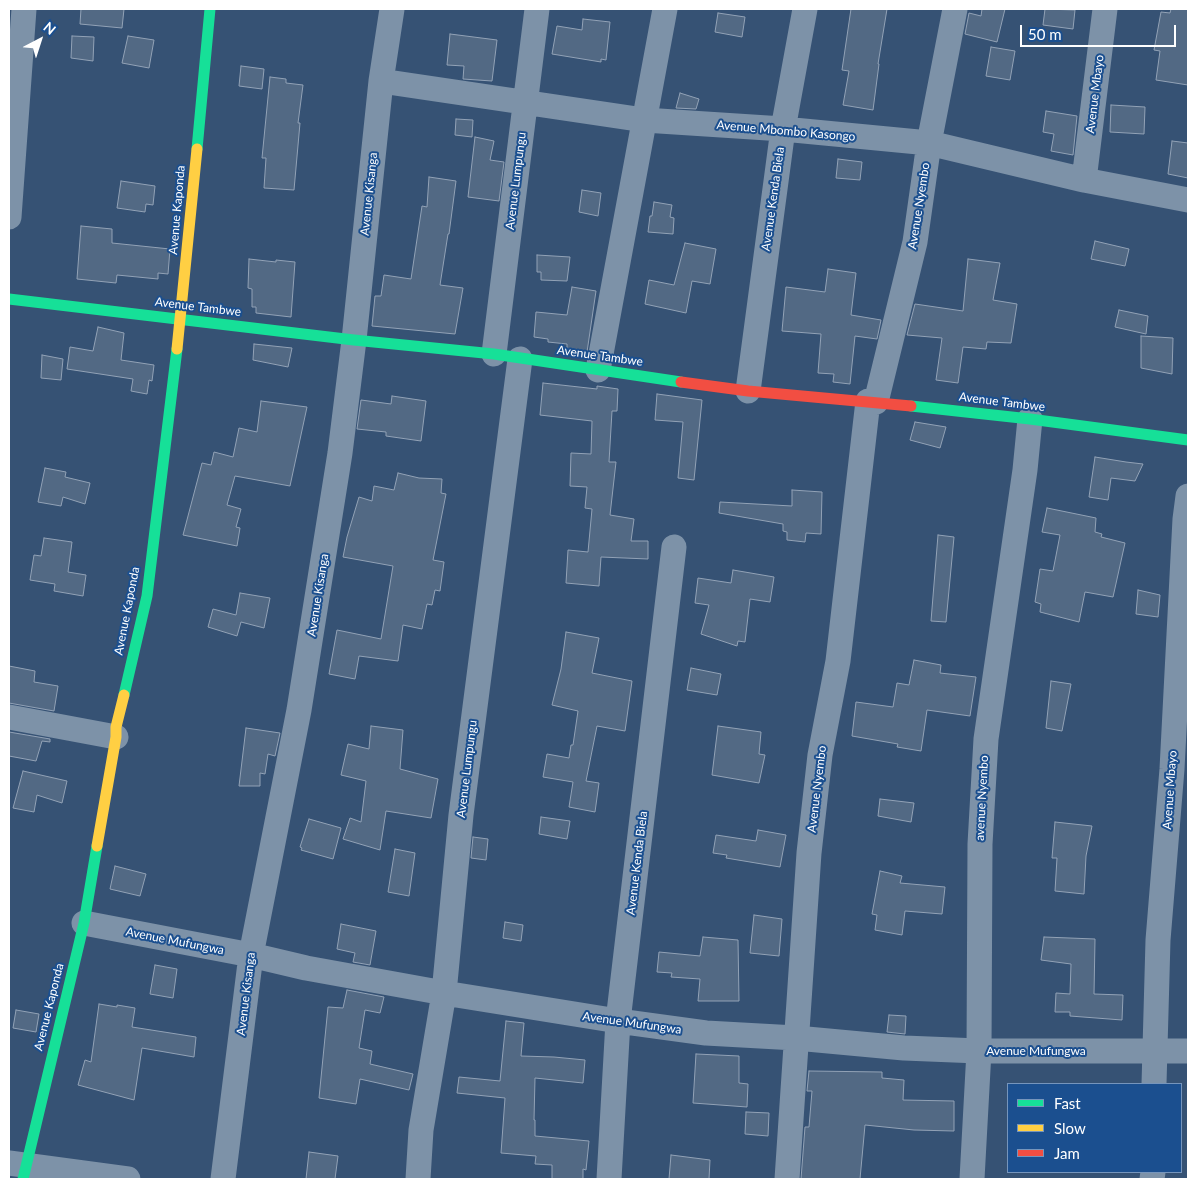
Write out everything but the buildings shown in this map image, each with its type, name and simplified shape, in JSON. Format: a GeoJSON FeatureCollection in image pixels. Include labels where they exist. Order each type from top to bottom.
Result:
{"type":"FeatureCollection","features":[{"type":"Feature","properties":{"kind":"street"},"geometry":{"type":"LineString","coordinates":[[9,217],[24,9]]}},
{"type":"Feature","properties":{"kind":"street","name":"Avenue Kaponda"},"geometry":{"type":"LineString","coordinates":[[19,1170],[84,924],[116,737],[116,727],[147,596],[181,319],[210,9]]}},
{"type":"Feature","properties":{"kind":"street","name":"Avenue Kisanga"},"geometry":{"type":"LineString","coordinates":[[224,1179],[251,955],[299,710],[340,454],[381,81],[392,9]]}},
{"type":"Feature","properties":{"kind":"street","name":"Avenue Lumpungu"},"geometry":{"type":"LineString","coordinates":[[494,354],[537,9]]}},
{"type":"Feature","properties":{"kind":"street"},"geometry":{"type":"LineString","coordinates":[[598,370],[666,9]]}},
{"type":"Feature","properties":{"kind":"street","name":"Avenue Kenda Biela"},"geometry":{"type":"LineString","coordinates":[[748,391],[783,129],[805,9]]}},
{"type":"Feature","properties":{"kind":"street","name":"Avenue Nyembo"},"geometry":{"type":"LineString","coordinates":[[787,1179],[809,853],[820,755],[838,661],[872,401],[915,242],[930,143],[955,9]]}},
{"type":"Feature","properties":{"kind":"street","name":"Avenue Mbayo"},"geometry":{"type":"LineString","coordinates":[[1084,180],[1105,9]]}},
{"type":"Feature","properties":{"kind":"street","name":"Avenue Mbombo Kasongo"},"geometry":{"type":"LineString","coordinates":[[381,81],[644,120],[783,129],[930,143],[1084,180],[1188,200]]}},
{"type":"Feature","properties":{"kind":"street","name":"Avenue Tambwe"},"geometry":{"type":"LineString","coordinates":[[9,299],[354,340],[494,354],[748,391],[872,401],[1188,440]]}},
{"type":"Feature","properties":{"kind":"street","name":"Avenue Lumpungu"},"geometry":{"type":"LineString","coordinates":[[418,1179],[421,1130],[444,993],[461,815],[520,359]]}},
{"type":"Feature","properties":{"kind":"street","name":"avenue Nyembo"},"geometry":{"type":"LineString","coordinates":[[972,1179],[979,1052],[980,844],[986,739],[1024,480],[1030,419]]}},
{"type":"Feature","properties":{"kind":"street","name":"Avenue Mbayo"},"geometry":{"type":"LineString","coordinates":[[1154,1083],[1158,940],[1172,769],[1184,529],[1188,496]]}},
{"type":"Feature","properties":{"kind":"street","name":"Avenue Kenda Biela"},"geometry":{"type":"LineString","coordinates":[[609,1179],[618,1021],[674,547]]}},
{"type":"Feature","properties":{"kind":"street"},"geometry":{"type":"LineString","coordinates":[[9,717],[116,737]]}},
{"type":"Feature","properties":{"kind":"street","name":"Avenue Mufungwa"},"geometry":{"type":"LineString","coordinates":[[84,924],[444,993],[706,1033],[979,1052],[1188,1051]]}},
{"type":"Feature","properties":{"kind":"street"},"geometry":{"type":"LineString","coordinates":[[19,1170],[128,1179]]}},
{"type":"Feature","properties":{"kind":"traffic: fast"},"geometry":{"type":"LineString","coordinates":[[197,149],[210,9]]}},
{"type":"Feature","properties":{"kind":"traffic: fast"},"geometry":{"type":"LineString","coordinates":[[9,299],[354,340],[494,354],[681,382]]}},
{"type":"Feature","properties":{"kind":"traffic: fast"},"geometry":{"type":"LineString","coordinates":[[124,695],[147,596],[177,349]]}},
{"type":"Feature","properties":{"kind":"traffic: fast"},"geometry":{"type":"LineString","coordinates":[[911,406],[1030,419],[1188,440]]}},
{"type":"Feature","properties":{"kind":"traffic: fast"},"geometry":{"type":"LineString","coordinates":[[23,1179],[84,923],[97,846]]}},
{"type":"Feature","properties":{"kind":"traffic: slow"},"geometry":{"type":"LineString","coordinates":[[177,349],[197,149]]}},
{"type":"Feature","properties":{"kind":"traffic: slow"},"geometry":{"type":"LineString","coordinates":[[97,846],[116,737],[116,727],[124,695]]}},
{"type":"Feature","properties":{"kind":"traffic: jam"},"geometry":{"type":"LineString","coordinates":[[681,382],[748,391],[911,406]]}}]}
